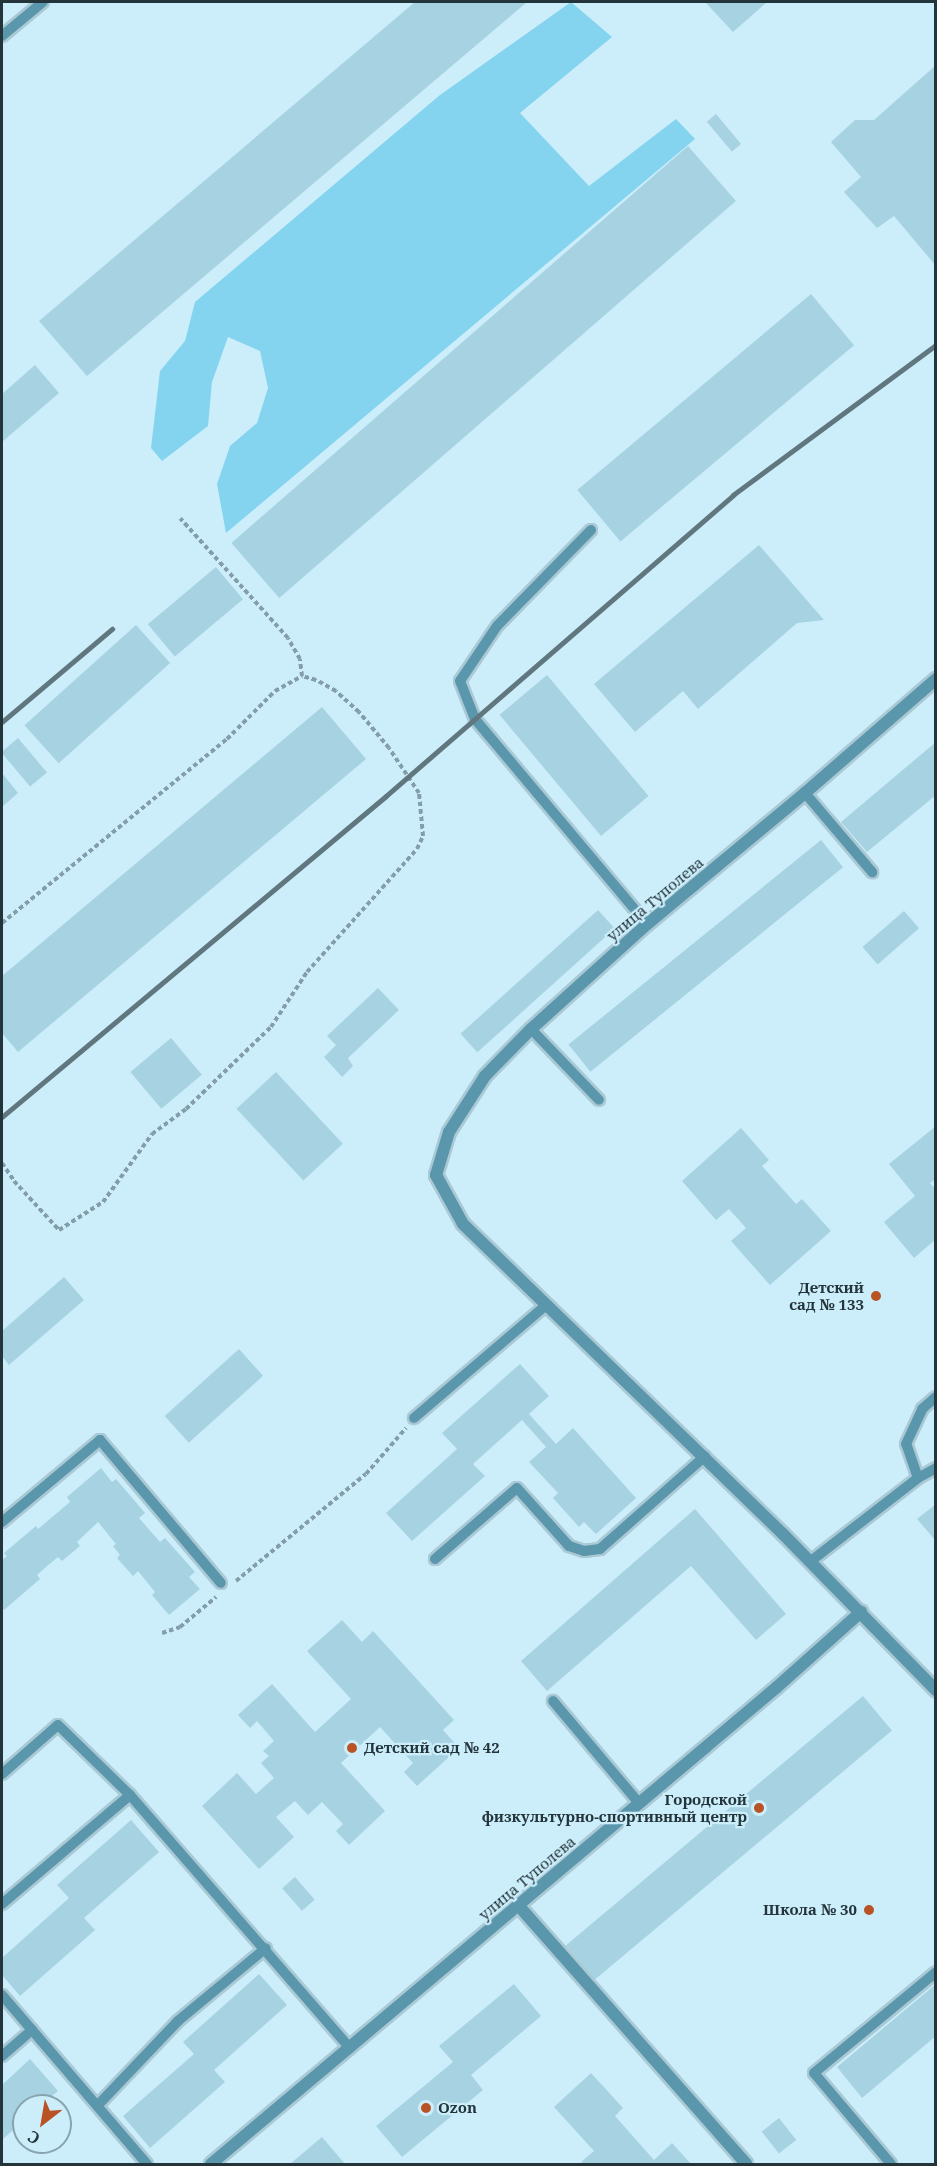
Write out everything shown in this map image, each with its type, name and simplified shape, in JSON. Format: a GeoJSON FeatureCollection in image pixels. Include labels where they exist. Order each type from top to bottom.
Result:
{"type":"FeatureCollection","features":[{"type":"Feature","properties":{"kind":"street","name":"улица Туполева"},"geometry":{"type":"LineString","coordinates":[[545,1306],[463,1224],[436,1175],[449,1132],[485,1076],[531,1029],[647,924],[805,793],[936,679]]}},
{"type":"Feature","properties":{"kind":"street"},"geometry":{"type":"LineString","coordinates":[[545,1306],[705,1456],[936,1690]]}},
{"type":"Feature","properties":{"kind":"street","name":"улица Туполева"},"geometry":{"type":"LineString","coordinates":[[210,2164],[639,1803],[861,1612]]}},
{"type":"Feature","properties":{"kind":"street"},"geometry":{"type":"LineString","coordinates":[[518,1905],[746,2164]]}},
{"type":"Feature","properties":{"kind":"lane"},"geometry":{"type":"LineString","coordinates":[[2,36],[44,2]]}},
{"type":"Feature","properties":{"kind":"lane"},"geometry":{"type":"LineString","coordinates":[[591,530],[497,626],[460,681],[475,719],[647,924]]}},
{"type":"Feature","properties":{"kind":"lane"},"geometry":{"type":"LineString","coordinates":[[805,793],[872,872]]}},
{"type":"Feature","properties":{"kind":"lane"},"geometry":{"type":"LineString","coordinates":[[531,1029],[599,1100]]}},
{"type":"Feature","properties":{"kind":"lane"},"geometry":{"type":"LineString","coordinates":[[414,1418],[545,1306]]}},
{"type":"Feature","properties":{"kind":"lane"},"geometry":{"type":"LineString","coordinates":[[918,1478],[906,1444],[921,1409],[936,1396]]}},
{"type":"Feature","properties":{"kind":"lane"},"geometry":{"type":"LineString","coordinates":[[2,1522],[100,1440],[223,1587]]}},
{"type":"Feature","properties":{"kind":"lane"},"geometry":{"type":"LineString","coordinates":[[435,1559],[517,1488],[569,1546],[584,1551],[600,1549],[705,1456]]}},
{"type":"Feature","properties":{"kind":"lane"},"geometry":{"type":"LineString","coordinates":[[811,1561],[918,1478],[936,1468]]}},
{"type":"Feature","properties":{"kind":"lane"},"geometry":{"type":"LineString","coordinates":[[553,1701],[639,1803]]}},
{"type":"Feature","properties":{"kind":"lane"},"geometry":{"type":"LineString","coordinates":[[2,1774],[58,1725],[130,1795],[266,1948],[350,2048]]}},
{"type":"Feature","properties":{"kind":"lane"},"geometry":{"type":"LineString","coordinates":[[2,1904],[130,1795]]}},
{"type":"Feature","properties":{"kind":"lane"},"geometry":{"type":"LineString","coordinates":[[98,2105],[178,2021],[266,1948]]}},
{"type":"Feature","properties":{"kind":"lane"},"geometry":{"type":"LineString","coordinates":[[891,2164],[814,2073],[936,1972]]}},
{"type":"Feature","properties":{"kind":"lane"},"geometry":{"type":"LineString","coordinates":[[2,1995],[147,2164]]}},
{"type":"Feature","properties":{"kind":"lane"},"geometry":{"type":"LineString","coordinates":[[2,2056],[32,2030]]}},
{"type":"Feature","properties":{"kind":"path"},"geometry":{"type":"LineString","coordinates":[[180,518],[288,638],[300,659],[303,675]]}},
{"type":"Feature","properties":{"kind":"path"},"geometry":{"type":"LineString","coordinates":[[2,923],[227,739],[275,691],[303,675]]}},
{"type":"Feature","properties":{"kind":"path"},"geometry":{"type":"LineString","coordinates":[[2,1163],[14,1181],[59,1230],[103,1202],[152,1134],[186,1109],[271,1027],[307,972],[417,849],[423,836],[423,814],[419,793],[410,776],[359,712],[336,691],[303,675]]}},
{"type":"Feature","properties":{"kind":"path"},"geometry":{"type":"LineString","coordinates":[[233,1583],[366,1474],[414,1418]]}},
{"type":"Feature","properties":{"kind":"path"},"geometry":{"type":"LineString","coordinates":[[162,1633],[180,1627],[223,1587]]}},
{"type":"Feature","properties":{"kind":"shaded area"},"geometry":{"type":"Polygon","coordinates":[[[571,2],[612,37],[520,113],[589,186],[676,119],[695,139],[226,533],[217,484],[230,446],[257,423],[268,388],[260,351],[228,337],[212,382],[208,426],[162,461],[151,448],[160,371],[185,341],[195,302],[440,95],[571,2]]]}},
{"type":"Feature","properties":{"kind":"building"},"geometry":{"type":"Polygon","coordinates":[[[415,2],[527,2],[87,376],[39,321],[415,2]]]}},
{"type":"Feature","properties":{"kind":"building"},"geometry":{"type":"Polygon","coordinates":[[[705,2],[767,2],[733,32],[705,2]]]}},
{"type":"Feature","properties":{"kind":"building"},"geometry":{"type":"Polygon","coordinates":[[[936,65],[936,266],[894,216],[877,228],[844,192],[861,177],[831,142],[855,120],[874,120],[936,65]]]}},
{"type":"Feature","properties":{"kind":"building"},"geometry":{"type":"Polygon","coordinates":[[[716,114],[741,144],[732,152],[707,122],[716,114]]]}},
{"type":"Feature","properties":{"kind":"building"},"geometry":{"type":"Polygon","coordinates":[[[688,146],[736,201],[279,598],[231,543],[688,146]]]}},
{"type":"Feature","properties":{"kind":"building"},"geometry":{"type":"Polygon","coordinates":[[[811,294],[854,345],[620,541],[577,490],[811,294]]]}},
{"type":"Feature","properties":{"kind":"building"},"geometry":{"type":"Polygon","coordinates":[[[35,365],[59,393],[2,442],[2,394],[35,365]]]}},
{"type":"Feature","properties":{"kind":"building"},"geometry":{"type":"Polygon","coordinates":[[[759,545],[824,620],[797,623],[698,709],[683,691],[635,732],[594,684],[759,545]]]}},
{"type":"Feature","properties":{"kind":"building"},"geometry":{"type":"Polygon","coordinates":[[[216,567],[243,599],[175,656],[148,624],[216,567]]]}},
{"type":"Feature","properties":{"kind":"building"},"geometry":{"type":"Polygon","coordinates":[[[136,625],[170,663],[59,763],[25,725],[136,625]]]}},
{"type":"Feature","properties":{"kind":"building"},"geometry":{"type":"Polygon","coordinates":[[[547,675],[649,796],[601,836],[500,715],[547,675]]]}},
{"type":"Feature","properties":{"kind":"building"},"geometry":{"type":"Polygon","coordinates":[[[322,707],[366,759],[18,1052],[2,1033],[2,976],[322,707]]]}},
{"type":"Feature","properties":{"kind":"building"},"geometry":{"type":"Polygon","coordinates":[[[18,738],[47,772],[30,787],[2,753],[18,738]]]}},
{"type":"Feature","properties":{"kind":"building"},"geometry":{"type":"Polygon","coordinates":[[[936,742],[936,795],[867,852],[841,822],[936,742]]]}},
{"type":"Feature","properties":{"kind":"building"},"geometry":{"type":"Polygon","coordinates":[[[2,773],[18,793],[2,807],[2,773]]]}},
{"type":"Feature","properties":{"kind":"building"},"geometry":{"type":"Polygon","coordinates":[[[821,840],[843,867],[590,1072],[568,1045],[821,840]]]}},
{"type":"Feature","properties":{"kind":"building"},"geometry":{"type":"Polygon","coordinates":[[[598,910],[615,929],[477,1052],[461,1034],[598,910]]]}},
{"type":"Feature","properties":{"kind":"building"},"geometry":{"type":"Polygon","coordinates":[[[904,911],[919,928],[878,964],[862,947],[904,911]]]}},
{"type":"Feature","properties":{"kind":"building"},"geometry":{"type":"Polygon","coordinates":[[[378,988],[399,1010],[348,1058],[353,1066],[342,1077],[324,1057],[336,1045],[327,1036],[378,988]]]}},
{"type":"Feature","properties":{"kind":"building"},"geometry":{"type":"Polygon","coordinates":[[[171,1038],[202,1075],[161,1109],[130,1072],[171,1038]]]}},
{"type":"Feature","properties":{"kind":"building"},"geometry":{"type":"Polygon","coordinates":[[[276,1072],[343,1144],[303,1181],[237,1109],[276,1072]]]}},
{"type":"Feature","properties":{"kind":"building"},"geometry":{"type":"Polygon","coordinates":[[[936,1126],[936,1179],[930,1183],[936,1190],[936,1239],[914,1258],[884,1222],[915,1196],[889,1164],[936,1126]]]}},
{"type":"Feature","properties":{"kind":"building"},"geometry":{"type":"Polygon","coordinates":[[[741,1128],[769,1160],[762,1166],[796,1204],[802,1199],[831,1231],[770,1285],[731,1241],[746,1228],[729,1209],[716,1220],[682,1181],[741,1128]]]}},
{"type":"Feature","properties":{"kind":"building"},"geometry":{"type":"Polygon","coordinates":[[[64,1277],[84,1300],[9,1365],[2,1356],[2,1331],[64,1277]]]}},
{"type":"Feature","properties":{"kind":"building"},"geometry":{"type":"Polygon","coordinates":[[[239,1349],[263,1376],[189,1443],[165,1416],[239,1349]]]}},
{"type":"Feature","properties":{"kind":"building"},"geometry":{"type":"Polygon","coordinates":[[[520,1364],[549,1396],[529,1414],[556,1444],[573,1428],[636,1498],[596,1534],[584,1522],[579,1527],[553,1498],[558,1493],[529,1462],[546,1447],[522,1420],[473,1464],[485,1476],[412,1541],[386,1513],[457,1449],[442,1433],[520,1364]]]}},
{"type":"Feature","properties":{"kind":"building"},"geometry":{"type":"Polygon","coordinates":[[[101,1468],[112,1482],[116,1479],[145,1513],[139,1518],[160,1542],[165,1538],[195,1572],[189,1577],[200,1589],[169,1615],[152,1595],[155,1592],[138,1571],[133,1576],[117,1558],[120,1555],[113,1546],[116,1544],[98,1522],[77,1542],[80,1546],[62,1561],[58,1557],[47,1566],[37,1575],[40,1579],[4,1610],[2,1607],[2,1560],[7,1556],[4,1553],[70,1502],[67,1497],[101,1468]]]}},
{"type":"Feature","properties":{"kind":"building"},"geometry":{"type":"Polygon","coordinates":[[[936,1504],[936,1541],[917,1519],[936,1504]]]}},
{"type":"Feature","properties":{"kind":"building"},"geometry":{"type":"Polygon","coordinates":[[[695,1509],[786,1614],[756,1640],[691,1566],[547,1691],[521,1661],[695,1509]]]}},
{"type":"Feature","properties":{"kind":"building"},"geometry":{"type":"Polygon","coordinates":[[[342,1620],[362,1642],[373,1631],[454,1720],[443,1730],[459,1748],[417,1786],[404,1772],[413,1763],[380,1727],[341,1763],[385,1811],[349,1845],[336,1831],[343,1824],[322,1802],[308,1815],[295,1801],[276,1817],[294,1837],[259,1869],[202,1806],[237,1773],[256,1794],[274,1778],[261,1763],[269,1756],[263,1751],[274,1741],[257,1721],[250,1728],[238,1715],[272,1684],[315,1732],[351,1699],[307,1651],[342,1620]]]}},
{"type":"Feature","properties":{"kind":"building"},"geometry":{"type":"Polygon","coordinates":[[[863,1696],[892,1730],[595,1980],[566,1945],[863,1696]]]}},
{"type":"Feature","properties":{"kind":"building"},"geometry":{"type":"Polygon","coordinates":[[[131,1820],[159,1852],[84,1918],[95,1930],[20,1996],[2,1975],[2,1958],[69,1898],[57,1885],[131,1820]]]}},
{"type":"Feature","properties":{"kind":"building"},"geometry":{"type":"Polygon","coordinates":[[[295,1877],[315,1900],[302,1911],[282,1888],[295,1877]]]}},
{"type":"Feature","properties":{"kind":"building"},"geometry":{"type":"Polygon","coordinates":[[[259,1974],[287,2005],[214,2070],[225,2082],[150,2148],[123,2116],[194,2054],[183,2042],[259,1974]]]}},
{"type":"Feature","properties":{"kind":"building"},"geometry":{"type":"Polygon","coordinates":[[[514,1984],[541,2016],[471,2075],[483,2090],[402,2157],[376,2126],[453,2062],[439,2046],[514,1984]]]}},
{"type":"Feature","properties":{"kind":"building"},"geometry":{"type":"Polygon","coordinates":[[[936,1984],[936,2036],[862,2098],[837,2067],[936,1984]]]}},
{"type":"Feature","properties":{"kind":"building"},"geometry":{"type":"Polygon","coordinates":[[[30,2059],[58,2091],[54,2094],[12,2094],[12,2131],[2,2140],[2,2085],[30,2059]]]}},
{"type":"Feature","properties":{"kind":"building"},"geometry":{"type":"Polygon","coordinates":[[[591,2073],[623,2108],[615,2116],[654,2160],[672,2143],[691,2164],[584,2164],[581,2162],[594,2151],[554,2107],[591,2073]]]}},
{"type":"Feature","properties":{"kind":"building"},"geometry":{"type":"Polygon","coordinates":[[[779,2118],[796,2140],[779,2154],[762,2132],[779,2118]]]}},
{"type":"Feature","properties":{"kind":"building"},"geometry":{"type":"Polygon","coordinates":[[[322,2137],[345,2164],[290,2164],[322,2137]]]}},
{"type":"Feature","properties":{"kind":"railway"},"geometry":{"type":"LineString","coordinates":[[2,1117],[386,796],[733,495],[936,345]]}},
{"type":"Feature","properties":{"kind":"railway"},"geometry":{"type":"LineString","coordinates":[[2,722],[112,629]]}},
{"type":"Feature","properties":{"kind":"place","name":"Детский сад № 133"},"geometry":{"type":"Point","coordinates":[876,1296]}},
{"type":"Feature","properties":{"kind":"place","name":"Детский сад № 42"},"geometry":{"type":"Point","coordinates":[352,1748]}},
{"type":"Feature","properties":{"kind":"place","name":"Городской физкультурно-спортивный центр"},"geometry":{"type":"Point","coordinates":[759,1808]}},
{"type":"Feature","properties":{"kind":"place","name":"Школа № 30"},"geometry":{"type":"Point","coordinates":[869,1910]}},
{"type":"Feature","properties":{"kind":"place","name":"Ozon"},"geometry":{"type":"Point","coordinates":[426,2108]}}]}
